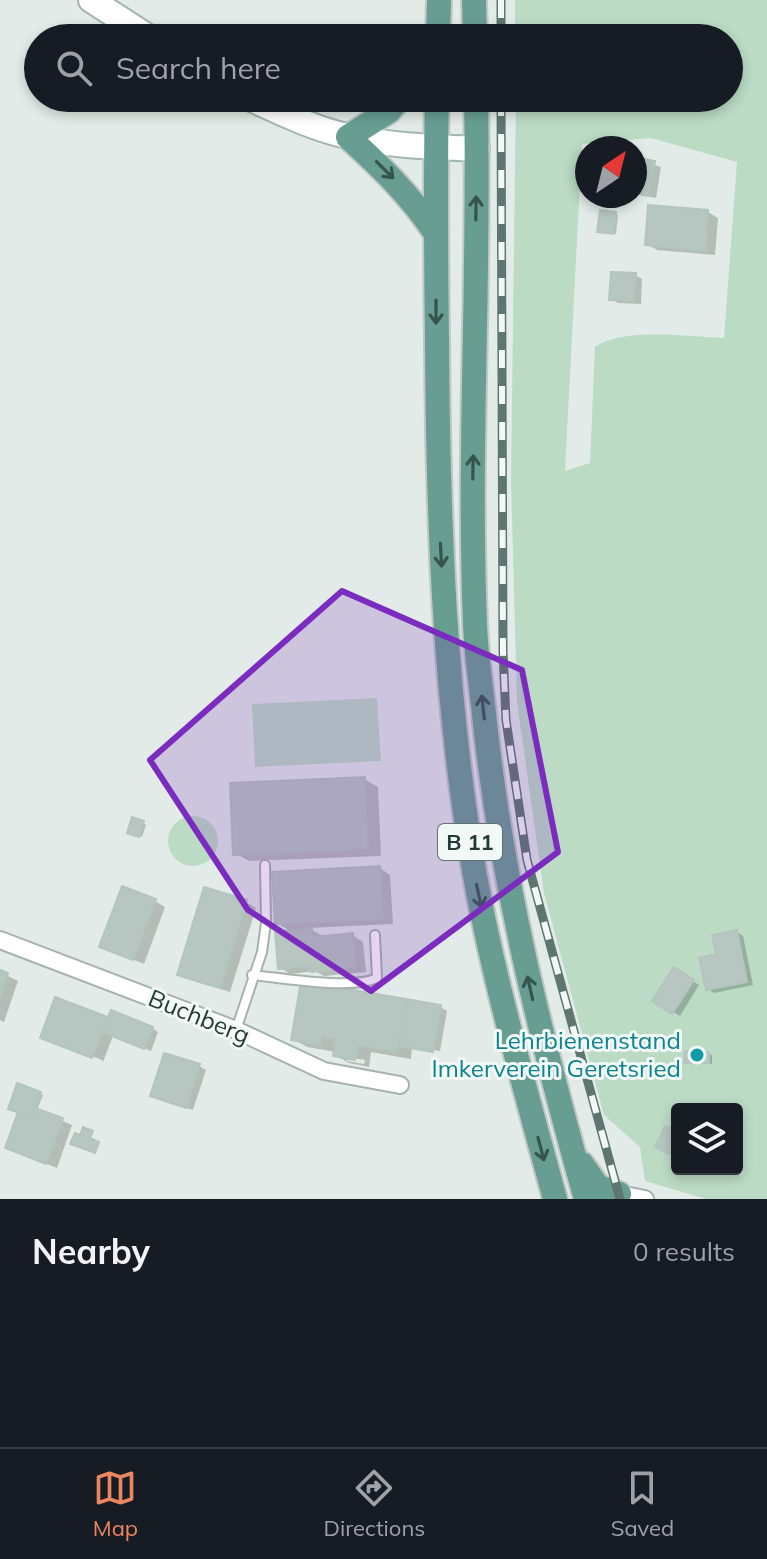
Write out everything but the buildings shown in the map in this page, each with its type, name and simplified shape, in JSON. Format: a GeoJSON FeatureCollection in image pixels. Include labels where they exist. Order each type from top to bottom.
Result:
{"type":"FeatureCollection","features":[{"type":"Feature","properties":{"kind":"main road"},"geometry":{"type":"LineString","coordinates":[[474,0],[475,24]]}},
{"type":"Feature","properties":{"kind":"main road"},"geometry":{"type":"LineString","coordinates":[[387,112],[348,137],[386,171],[418,207],[436,234]]}},
{"type":"Feature","properties":{"kind":"main road","name":"B 11"},"geometry":{"type":"LineString","coordinates":[[437,112],[440,541],[445,625],[462,783],[475,876],[494,968],[555,1199]]}},
{"type":"Feature","properties":{"kind":"main road","name":"B 11"},"geometry":{"type":"LineString","coordinates":[[476,112],[475,627],[491,785],[505,871],[551,1075],[586,1199]]}},
{"type":"Feature","properties":{"kind":"main road"},"geometry":{"type":"LineString","coordinates":[[572,1152],[598,1187],[615,1197]]}},
{"type":"Feature","properties":{"kind":"street"},"geometry":{"type":"LineString","coordinates":[[91,0],[128,24]]}},
{"type":"Feature","properties":{"kind":"street"},"geometry":{"type":"LineString","coordinates":[[279,112],[348,137],[477,149]]}},
{"type":"Feature","properties":{"kind":"street","name":"Buchberg"},"geometry":{"type":"LineString","coordinates":[[0,940],[236,1030],[324,1071],[400,1085]]}},
{"type":"Feature","properties":{"kind":"street"},"geometry":{"type":"LineString","coordinates":[[615,1197],[645,1199]]}},
{"type":"Feature","properties":{"kind":"lane"},"geometry":{"type":"LineString","coordinates":[[236,1030],[262,952],[266,923],[265,865]]}},
{"type":"Feature","properties":{"kind":"lane"},"geometry":{"type":"LineString","coordinates":[[252,975],[316,982],[368,982],[377,978],[375,935]]}},
{"type":"Feature","properties":{"kind":"highlighted area"},"geometry":{"type":"Polygon","coordinates":[[[342,591],[522,670],[558,852],[371,991],[248,910],[150,760],[342,591]]]}},
{"type":"Feature","properties":{"kind":"green space"},"geometry":{"type":"Polygon","coordinates":[[[515,0],[767,0],[767,1199],[706,1199],[645,1181],[640,1147],[604,1115],[544,893],[517,702],[511,480],[516,112],[743,112],[743,24],[515,24],[515,0]],[[575,136],[575,208],[579,208],[565,471],[590,463],[595,347],[623,337],[640,335],[724,338],[737,162],[647,136],[575,136]]]}},
{"type":"Feature","properties":{"kind":"green space"},"geometry":{"type":"Polygon","coordinates":[[[377,698],[381,761],[255,767],[252,704],[377,698]]]}},
{"type":"Feature","properties":{"kind":"green space"},"geometry":{"type":"Polygon","coordinates":[[[193,816],[210,824],[218,841],[210,858],[193,866],[176,858],[168,841],[176,824],[193,816]]]}},
{"type":"Feature","properties":{"kind":"railway"},"geometry":{"type":"LineString","coordinates":[[501,0],[501,24]]}},
{"type":"Feature","properties":{"kind":"railway"},"geometry":{"type":"LineString","coordinates":[[501,112],[503,651],[506,720],[527,860],[620,1199]]}},
{"type":"Feature","properties":{"kind":"place","name":"Lehrbienenstand Imkerverein Geretsried"},"geometry":{"type":"Point","coordinates":[697,1055]}}]}
